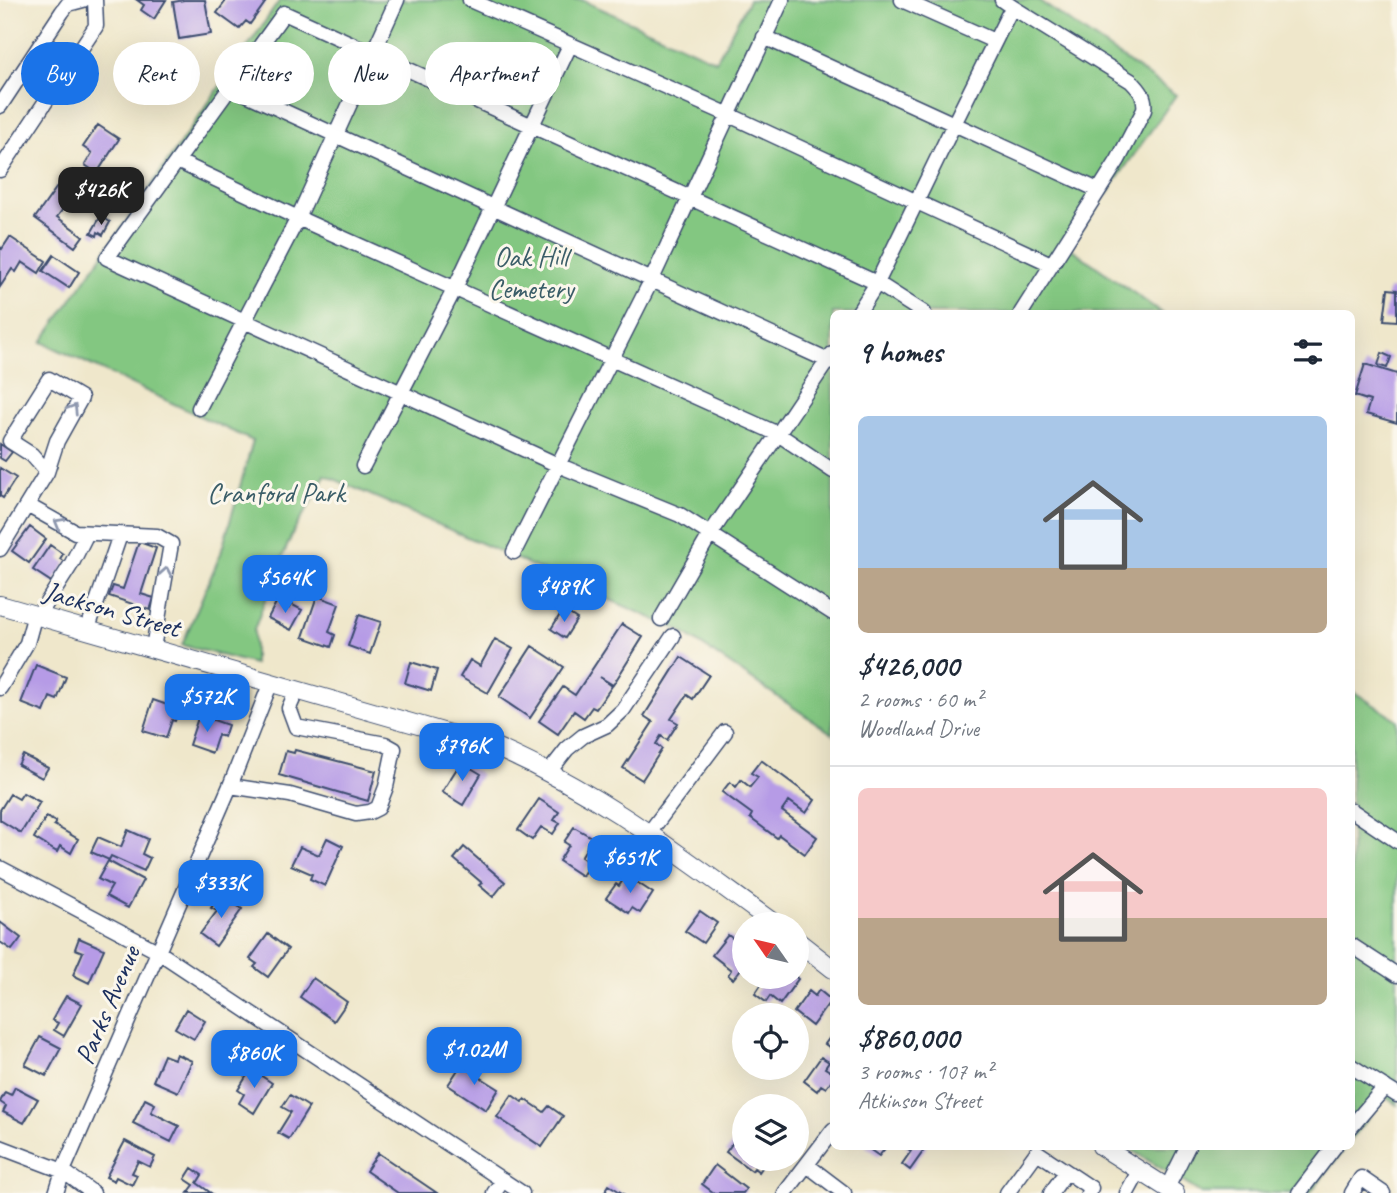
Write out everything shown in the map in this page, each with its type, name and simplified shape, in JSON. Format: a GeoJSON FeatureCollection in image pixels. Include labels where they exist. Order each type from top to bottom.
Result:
{"type":"FeatureCollection","features":[{"type":"Feature","properties":{"kind":"main road","name":"Jackson Street"},"geometry":{"type":"LineString","coordinates":[[0,605],[88,628],[495,747],[550,772],[600,801],[758,912]]}},
{"type":"Feature","properties":{"kind":"main road"},"geometry":{"type":"LineString","coordinates":[[809,950],[830,967]]}},
{"type":"Feature","properties":{"kind":"main road"},"geometry":{"type":"LineString","coordinates":[[1107,1150],[1171,1191]]}},
{"type":"Feature","properties":{"kind":"street"},"geometry":{"type":"LineString","coordinates":[[0,106],[68,4],[83,0]]}},
{"type":"Feature","properties":{"kind":"street"},"geometry":{"type":"LineString","coordinates":[[2,163],[96,26],[95,0]]}},
{"type":"Feature","properties":{"kind":"street"},"geometry":{"type":"LineString","coordinates":[[379,42],[397,0]]}},
{"type":"Feature","properties":{"kind":"street"},"geometry":{"type":"LineString","coordinates":[[470,0],[727,114],[1051,264]]}},
{"type":"Feature","properties":{"kind":"street"},"geometry":{"type":"LineString","coordinates":[[514,552],[652,279],[782,0]]}},
{"type":"Feature","properties":{"kind":"street"},"geometry":{"type":"LineString","coordinates":[[902,0],[994,41]]}},
{"type":"Feature","properties":{"kind":"street"},"geometry":{"type":"LineString","coordinates":[[860,310],[877,283],[994,41],[1007,3],[1131,81],[1141,91],[1145,101],[1144,110],[1098,190],[1023,310]]}},
{"type":"Feature","properties":{"kind":"street"},"geometry":{"type":"LineString","coordinates":[[263,42],[288,6],[350,42]]}},
{"type":"Feature","properties":{"kind":"street"},"geometry":{"type":"LineString","coordinates":[[764,37],[1098,190]]}},
{"type":"Feature","properties":{"kind":"street"},"geometry":{"type":"LineString","coordinates":[[363,466],[455,288],[570,45]]}},
{"type":"Feature","properties":{"kind":"street"},"geometry":{"type":"LineString","coordinates":[[411,72],[877,283],[919,310]]}},
{"type":"Feature","properties":{"kind":"street"},"geometry":{"type":"LineString","coordinates":[[218,105],[107,258],[558,464],[680,515],[830,606]]}},
{"type":"Feature","properties":{"kind":"street"},"geometry":{"type":"LineString","coordinates":[[271,105],[830,359]]}},
{"type":"Feature","properties":{"kind":"street"},"geometry":{"type":"LineString","coordinates":[[199,408],[298,218],[350,105]]}},
{"type":"Feature","properties":{"kind":"street"},"geometry":{"type":"LineString","coordinates":[[177,161],[778,434],[830,469]]}},
{"type":"Feature","properties":{"kind":"street"},"geometry":{"type":"LineString","coordinates":[[661,619],[711,533],[830,360]]}},
{"type":"Feature","properties":{"kind":"street"},"geometry":{"type":"LineString","coordinates":[[0,549],[47,472],[57,441],[81,398],[49,379],[10,441],[32,455],[47,472]]}},
{"type":"Feature","properties":{"kind":"street"},"geometry":{"type":"LineString","coordinates":[[27,505],[75,532],[157,536],[171,544],[153,648]]}},
{"type":"Feature","properties":{"kind":"street"},"geometry":{"type":"LineString","coordinates":[[0,688],[27,643],[37,615],[72,563],[87,533]]}},
{"type":"Feature","properties":{"kind":"street"},"geometry":{"type":"LineString","coordinates":[[88,628],[120,535]]}},
{"type":"Feature","properties":{"kind":"street"},"geometry":{"type":"LineString","coordinates":[[550,772],[567,748],[607,724],[623,710],[673,636]]}},
{"type":"Feature","properties":{"kind":"street","name":"Parks Avenue"},"geometry":{"type":"LineString","coordinates":[[56,1193],[157,951],[230,786],[271,682]]}},
{"type":"Feature","properties":{"kind":"street"},"geometry":{"type":"LineString","coordinates":[[230,786],[290,795],[356,814],[378,808],[386,787],[394,750],[385,744],[296,727],[289,708],[297,690]]}},
{"type":"Feature","properties":{"kind":"street"},"geometry":{"type":"LineString","coordinates":[[649,833],[725,732]]}},
{"type":"Feature","properties":{"kind":"street"},"geometry":{"type":"LineString","coordinates":[[1355,813],[1397,841]]}},
{"type":"Feature","properties":{"kind":"street"},"geometry":{"type":"LineString","coordinates":[[0,868],[157,951],[522,1193]]}},
{"type":"Feature","properties":{"kind":"street"},"geometry":{"type":"LineString","coordinates":[[1355,948],[1397,975]]}},
{"type":"Feature","properties":{"kind":"street"},"geometry":{"type":"LineString","coordinates":[[1355,1068],[1391,1091],[1355,1123]]}},
{"type":"Feature","properties":{"kind":"street"},"geometry":{"type":"LineString","coordinates":[[809,1162],[830,1134]]}},
{"type":"Feature","properties":{"kind":"street"},"geometry":{"type":"LineString","coordinates":[[0,1147],[63,1171],[93,1193]]}},
{"type":"Feature","properties":{"kind":"street"},"geometry":{"type":"LineString","coordinates":[[1171,1191],[1186,1150]]}},
{"type":"Feature","properties":{"kind":"street"},"geometry":{"type":"LineString","coordinates":[[1299,1193],[1332,1150]]}},
{"type":"Feature","properties":{"kind":"street"},"geometry":{"type":"LineString","coordinates":[[1007,1193],[1037,1152],[1091,1188],[1088,1193]]}},
{"type":"Feature","properties":{"kind":"street"},"geometry":{"type":"LineString","coordinates":[[809,1167],[844,1193]]}},
{"type":"Feature","properties":{"kind":"street"},"geometry":{"type":"LineString","coordinates":[[785,1193],[802,1171]]}},
{"type":"Feature","properties":{"kind":"street"},"geometry":{"type":"LineString","coordinates":[[1127,1193],[1139,1171]]}},
{"type":"Feature","properties":{"kind":"street"},"geometry":{"type":"LineString","coordinates":[[1051,1193],[1066,1172]]}},
{"type":"Feature","properties":{"kind":"street"},"geometry":{"type":"LineString","coordinates":[[1352,1193],[1361,1178],[1384,1193]]}},
{"type":"Feature","properties":{"kind":"street"},"geometry":{"type":"LineString","coordinates":[[494,1193],[503,1180]]}},
{"type":"Feature","properties":{"kind":"green space","name":"Oak Hill Cemetery"},"geometry":{"type":"Polygon","coordinates":[[[280,0],[582,0],[716,61],[749,0],[1038,0],[1176,95],[1069,247],[1158,310],[830,310],[830,732],[679,630],[325,475],[294,530],[273,579],[254,630],[254,664],[182,645],[221,553],[253,441],[42,342],[214,95],[214,105],[314,105],[314,42],[251,42],[280,0]]]}},
{"type":"Feature","properties":{"kind":"green space"},"geometry":{"type":"Polygon","coordinates":[[[1355,693],[1397,720],[1397,1105],[1385,1097],[1355,1135],[1355,693]]]}},
{"type":"Feature","properties":{"kind":"green space"},"geometry":{"type":"Polygon","coordinates":[[[1131,1150],[1344,1150],[1310,1193],[1201,1193],[1131,1150]]]}},
{"type":"Feature","properties":{"kind":"building"},"geometry":{"type":"Polygon","coordinates":[[[137,0],[166,0],[154,19],[141,10],[144,5],[137,0]]]}},
{"type":"Feature","properties":{"kind":"building"},"geometry":{"type":"Polygon","coordinates":[[[205,0],[211,34],[179,39],[173,2],[205,0]]]}},
{"type":"Feature","properties":{"kind":"building"},"geometry":{"type":"Polygon","coordinates":[[[222,0],[267,0],[250,24],[246,21],[239,29],[217,13],[225,2],[222,0]]]}},
{"type":"Feature","properties":{"kind":"building"},"geometry":{"type":"Polygon","coordinates":[[[98,125],[119,139],[97,173],[85,165],[92,153],[83,147],[98,125]]]}},
{"type":"Feature","properties":{"kind":"building"},"geometry":{"type":"Polygon","coordinates":[[[59,184],[74,194],[57,217],[83,236],[75,247],[35,218],[59,184]]]}},
{"type":"Feature","properties":{"kind":"building"},"geometry":{"type":"Polygon","coordinates":[[[101,216],[110,222],[103,235],[98,232],[97,236],[91,233],[101,216]]]}},
{"type":"Feature","properties":{"kind":"building"},"geometry":{"type":"Polygon","coordinates":[[[10,237],[46,261],[39,273],[22,262],[16,272],[12,269],[0,287],[0,247],[2,249],[10,237]]]}},
{"type":"Feature","properties":{"kind":"building"},"geometry":{"type":"Polygon","coordinates":[[[54,255],[79,272],[69,288],[43,271],[54,255]]]}},
{"type":"Feature","properties":{"kind":"building"},"geometry":{"type":"Polygon","coordinates":[[[1388,289],[1397,290],[1397,321],[1384,320],[1388,289]]]}},
{"type":"Feature","properties":{"kind":"building"},"geometry":{"type":"Polygon","coordinates":[[[1382,353],[1391,357],[1387,368],[1378,365],[1382,353]]]}},
{"type":"Feature","properties":{"kind":"building"},"geometry":{"type":"Polygon","coordinates":[[[1365,364],[1397,374],[1397,423],[1366,414],[1370,401],[1355,396],[1365,364]]]}},
{"type":"Feature","properties":{"kind":"building"},"geometry":{"type":"Polygon","coordinates":[[[0,444],[12,452],[5,461],[0,458],[0,444]]]}},
{"type":"Feature","properties":{"kind":"building"},"geometry":{"type":"Polygon","coordinates":[[[0,468],[16,478],[3,498],[0,496],[0,468]]]}},
{"type":"Feature","properties":{"kind":"building"},"geometry":{"type":"Polygon","coordinates":[[[30,527],[46,539],[29,563],[12,551],[30,527]]]}},
{"type":"Feature","properties":{"kind":"building"},"geometry":{"type":"Polygon","coordinates":[[[139,542],[156,548],[141,594],[154,598],[150,610],[109,596],[113,586],[123,589],[139,542]]]}},
{"type":"Feature","properties":{"kind":"building"},"geometry":{"type":"Polygon","coordinates":[[[50,545],[63,554],[60,559],[66,563],[53,583],[33,570],[50,545]]]}},
{"type":"Feature","properties":{"kind":"building"},"geometry":{"type":"Polygon","coordinates":[[[317,596],[339,604],[329,632],[335,635],[331,647],[303,637],[317,596]]]}},
{"type":"Feature","properties":{"kind":"building"},"geometry":{"type":"Polygon","coordinates":[[[277,601],[289,608],[291,604],[302,610],[291,630],[268,618],[277,601]]]}},
{"type":"Feature","properties":{"kind":"building"},"geometry":{"type":"Polygon","coordinates":[[[563,610],[577,619],[565,638],[551,629],[563,610]]]}},
{"type":"Feature","properties":{"kind":"building"},"geometry":{"type":"Polygon","coordinates":[[[359,615],[381,622],[370,654],[348,646],[359,615]]]}},
{"type":"Feature","properties":{"kind":"building"},"geometry":{"type":"Polygon","coordinates":[[[622,624],[643,637],[613,685],[600,677],[612,686],[596,709],[592,707],[584,718],[574,711],[558,734],[539,721],[563,687],[575,695],[622,624]]]}},
{"type":"Feature","properties":{"kind":"building"},"geometry":{"type":"Polygon","coordinates":[[[495,639],[513,649],[488,693],[460,677],[470,660],[480,666],[495,639]]]}},
{"type":"Feature","properties":{"kind":"building"},"geometry":{"type":"Polygon","coordinates":[[[532,646],[564,667],[530,718],[499,697],[532,646]]]}},
{"type":"Feature","properties":{"kind":"building"},"geometry":{"type":"Polygon","coordinates":[[[681,657],[709,675],[693,699],[687,695],[671,719],[678,723],[667,740],[661,736],[656,744],[662,749],[642,780],[623,768],[653,722],[644,716],[681,657]]]}},
{"type":"Feature","properties":{"kind":"building"},"geometry":{"type":"Polygon","coordinates":[[[411,662],[437,670],[431,691],[405,683],[411,662]]]}},
{"type":"Feature","properties":{"kind":"building"},"geometry":{"type":"Polygon","coordinates":[[[36,665],[66,677],[57,700],[50,697],[44,712],[21,703],[36,665]]]}},
{"type":"Feature","properties":{"kind":"building"},"geometry":{"type":"Polygon","coordinates":[[[153,700],[179,709],[166,738],[143,731],[153,700]]]}},
{"type":"Feature","properties":{"kind":"building"},"geometry":{"type":"Polygon","coordinates":[[[199,715],[228,725],[224,737],[218,735],[212,753],[189,745],[199,715]]]}},
{"type":"Feature","properties":{"kind":"building"},"geometry":{"type":"Polygon","coordinates":[[[295,750],[376,771],[368,801],[279,775],[286,751],[294,753],[295,750]]]}},
{"type":"Feature","properties":{"kind":"building"},"geometry":{"type":"Polygon","coordinates":[[[23,755],[48,768],[42,778],[18,765],[23,755]]]}},
{"type":"Feature","properties":{"kind":"building"},"geometry":{"type":"Polygon","coordinates":[[[761,760],[815,800],[806,813],[789,801],[782,811],[817,837],[805,854],[750,818],[752,814],[722,792],[730,782],[736,787],[741,780],[750,787],[758,777],[751,773],[761,760]]]}},
{"type":"Feature","properties":{"kind":"building"},"geometry":{"type":"Polygon","coordinates":[[[461,762],[481,774],[463,805],[442,792],[461,762]]]}},
{"type":"Feature","properties":{"kind":"building"},"geometry":{"type":"Polygon","coordinates":[[[23,793],[40,802],[21,833],[0,820],[0,810],[10,794],[19,799],[23,793]]]}},
{"type":"Feature","properties":{"kind":"building"},"geometry":{"type":"Polygon","coordinates":[[[539,799],[559,812],[554,820],[560,823],[553,834],[541,827],[532,840],[518,830],[539,799]]]}},
{"type":"Feature","properties":{"kind":"building"},"geometry":{"type":"Polygon","coordinates":[[[46,817],[78,839],[71,853],[60,846],[57,852],[34,838],[46,817]]]}},
{"type":"Feature","properties":{"kind":"building"},"geometry":{"type":"Polygon","coordinates":[[[574,827],[593,838],[581,857],[590,863],[582,876],[559,861],[569,845],[564,842],[574,827]]]}},
{"type":"Feature","properties":{"kind":"building"},"geometry":{"type":"Polygon","coordinates":[[[128,830],[148,839],[142,854],[150,858],[144,871],[111,856],[109,860],[91,852],[98,837],[121,847],[128,830]]]}},
{"type":"Feature","properties":{"kind":"building"},"geometry":{"type":"Polygon","coordinates":[[[327,838],[343,846],[325,886],[310,879],[312,874],[291,865],[300,847],[319,855],[327,838]]]}},
{"type":"Feature","properties":{"kind":"building"},"geometry":{"type":"Polygon","coordinates":[[[464,847],[505,882],[493,897],[479,885],[482,883],[454,859],[464,847]]]}},
{"type":"Feature","properties":{"kind":"building"},"geometry":{"type":"Polygon","coordinates":[[[108,861],[143,880],[128,908],[106,896],[112,886],[98,879],[108,861]]]}},
{"type":"Feature","properties":{"kind":"building"},"geometry":{"type":"Polygon","coordinates":[[[626,875],[653,893],[640,913],[632,908],[629,913],[606,898],[626,875]]]}},
{"type":"Feature","properties":{"kind":"building"},"geometry":{"type":"Polygon","coordinates":[[[221,894],[242,909],[216,946],[200,934],[217,911],[211,908],[221,894]]]}},
{"type":"Feature","properties":{"kind":"building"},"geometry":{"type":"Polygon","coordinates":[[[700,911],[717,923],[703,943],[685,931],[700,911]]]}},
{"type":"Feature","properties":{"kind":"building"},"geometry":{"type":"Polygon","coordinates":[[[0,922],[21,938],[12,950],[0,942],[0,922]]]}},
{"type":"Feature","properties":{"kind":"building"},"geometry":{"type":"Polygon","coordinates":[[[268,934],[288,949],[268,977],[254,967],[257,964],[250,959],[268,934]]]}},
{"type":"Feature","properties":{"kind":"building"},"geometry":{"type":"Polygon","coordinates":[[[728,935],[732,938],[732,978],[728,975],[731,970],[712,955],[728,935]]]}},
{"type":"Feature","properties":{"kind":"building"},"geometry":{"type":"Polygon","coordinates":[[[79,938],[104,949],[89,983],[73,975],[83,952],[75,949],[79,938]]]}},
{"type":"Feature","properties":{"kind":"building"},"geometry":{"type":"Polygon","coordinates":[[[313,978],[347,1002],[334,1021],[300,997],[313,978]]]}},
{"type":"Feature","properties":{"kind":"building"},"geometry":{"type":"Polygon","coordinates":[[[758,989],[791,989],[781,1003],[770,996],[766,1002],[755,994],[758,989]]]}},
{"type":"Feature","properties":{"kind":"building"},"geometry":{"type":"Polygon","coordinates":[[[819,990],[830,999],[812,1026],[809,1024],[809,1003],[800,1003],[809,991],[815,996],[819,990]]]}},
{"type":"Feature","properties":{"kind":"building"},"geometry":{"type":"Polygon","coordinates":[[[66,996],[82,1004],[64,1036],[54,1030],[58,1023],[52,1020],[66,996]]]}},
{"type":"Feature","properties":{"kind":"building"},"geometry":{"type":"Polygon","coordinates":[[[186,1009],[205,1021],[194,1039],[175,1028],[186,1009]]]}},
{"type":"Feature","properties":{"kind":"building"},"geometry":{"type":"Polygon","coordinates":[[[40,1037],[61,1048],[46,1076],[25,1065],[40,1037]]]}},
{"type":"Feature","properties":{"kind":"building"},"geometry":{"type":"Polygon","coordinates":[[[176,1054],[192,1061],[178,1092],[153,1081],[164,1055],[174,1059],[176,1054]]]}},
{"type":"Feature","properties":{"kind":"building"},"geometry":{"type":"Polygon","coordinates":[[[821,1057],[829,1062],[825,1068],[830,1071],[830,1082],[826,1088],[821,1085],[817,1091],[804,1081],[809,1080],[809,1074],[821,1057]]]}},
{"type":"Feature","properties":{"kind":"building"},"geometry":{"type":"Polygon","coordinates":[[[461,1065],[499,1089],[486,1110],[448,1085],[461,1065]]]}},
{"type":"Feature","properties":{"kind":"building"},"geometry":{"type":"Polygon","coordinates":[[[251,1069],[272,1083],[254,1113],[239,1103],[244,1094],[238,1090],[251,1069]]]}},
{"type":"Feature","properties":{"kind":"building"},"geometry":{"type":"Polygon","coordinates":[[[15,1087],[38,1099],[24,1123],[3,1112],[6,1106],[0,1102],[5,1092],[11,1095],[15,1087]]]}},
{"type":"Feature","properties":{"kind":"building"},"geometry":{"type":"Polygon","coordinates":[[[290,1095],[309,1107],[289,1139],[278,1133],[291,1112],[282,1107],[290,1095]]]}},
{"type":"Feature","properties":{"kind":"building"},"geometry":{"type":"Polygon","coordinates":[[[512,1095],[522,1102],[525,1099],[544,1112],[549,1106],[563,1116],[542,1147],[497,1117],[512,1095]]]}},
{"type":"Feature","properties":{"kind":"building"},"geometry":{"type":"Polygon","coordinates":[[[145,1099],[155,1104],[151,1112],[179,1126],[171,1142],[133,1123],[145,1099]]]}},
{"type":"Feature","properties":{"kind":"building"},"geometry":{"type":"Polygon","coordinates":[[[125,1141],[155,1157],[150,1167],[138,1161],[132,1173],[137,1175],[132,1185],[116,1177],[114,1181],[106,1177],[125,1141]]]}},
{"type":"Feature","properties":{"kind":"building"},"geometry":{"type":"Polygon","coordinates":[[[732,1144],[732,1156],[726,1152],[732,1144]]]}},
{"type":"Feature","properties":{"kind":"building"},"geometry":{"type":"Polygon","coordinates":[[[871,1150],[884,1150],[879,1156],[871,1150]]]}},
{"type":"Feature","properties":{"kind":"building"},"geometry":{"type":"Polygon","coordinates":[[[924,1150],[910,1170],[902,1164],[911,1151],[924,1150]]]}},
{"type":"Feature","properties":{"kind":"building"},"geometry":{"type":"Polygon","coordinates":[[[378,1153],[437,1193],[398,1193],[366,1171],[378,1153]]]}},
{"type":"Feature","properties":{"kind":"building"},"geometry":{"type":"Polygon","coordinates":[[[715,1165],[746,1189],[743,1193],[714,1193],[702,1184],[715,1165]]]}},
{"type":"Feature","properties":{"kind":"building"},"geometry":{"type":"Polygon","coordinates":[[[192,1168],[202,1175],[197,1183],[211,1193],[188,1193],[194,1185],[185,1179],[192,1168]]]}},
{"type":"Feature","properties":{"kind":"building"},"geometry":{"type":"Polygon","coordinates":[[[609,1185],[622,1193],[604,1193],[609,1185]]]}},
{"type":"Feature","properties":{"kind":"park label","name":"Cranford Park"},"geometry":{"type":"Point","coordinates":[276,492]}}]}
